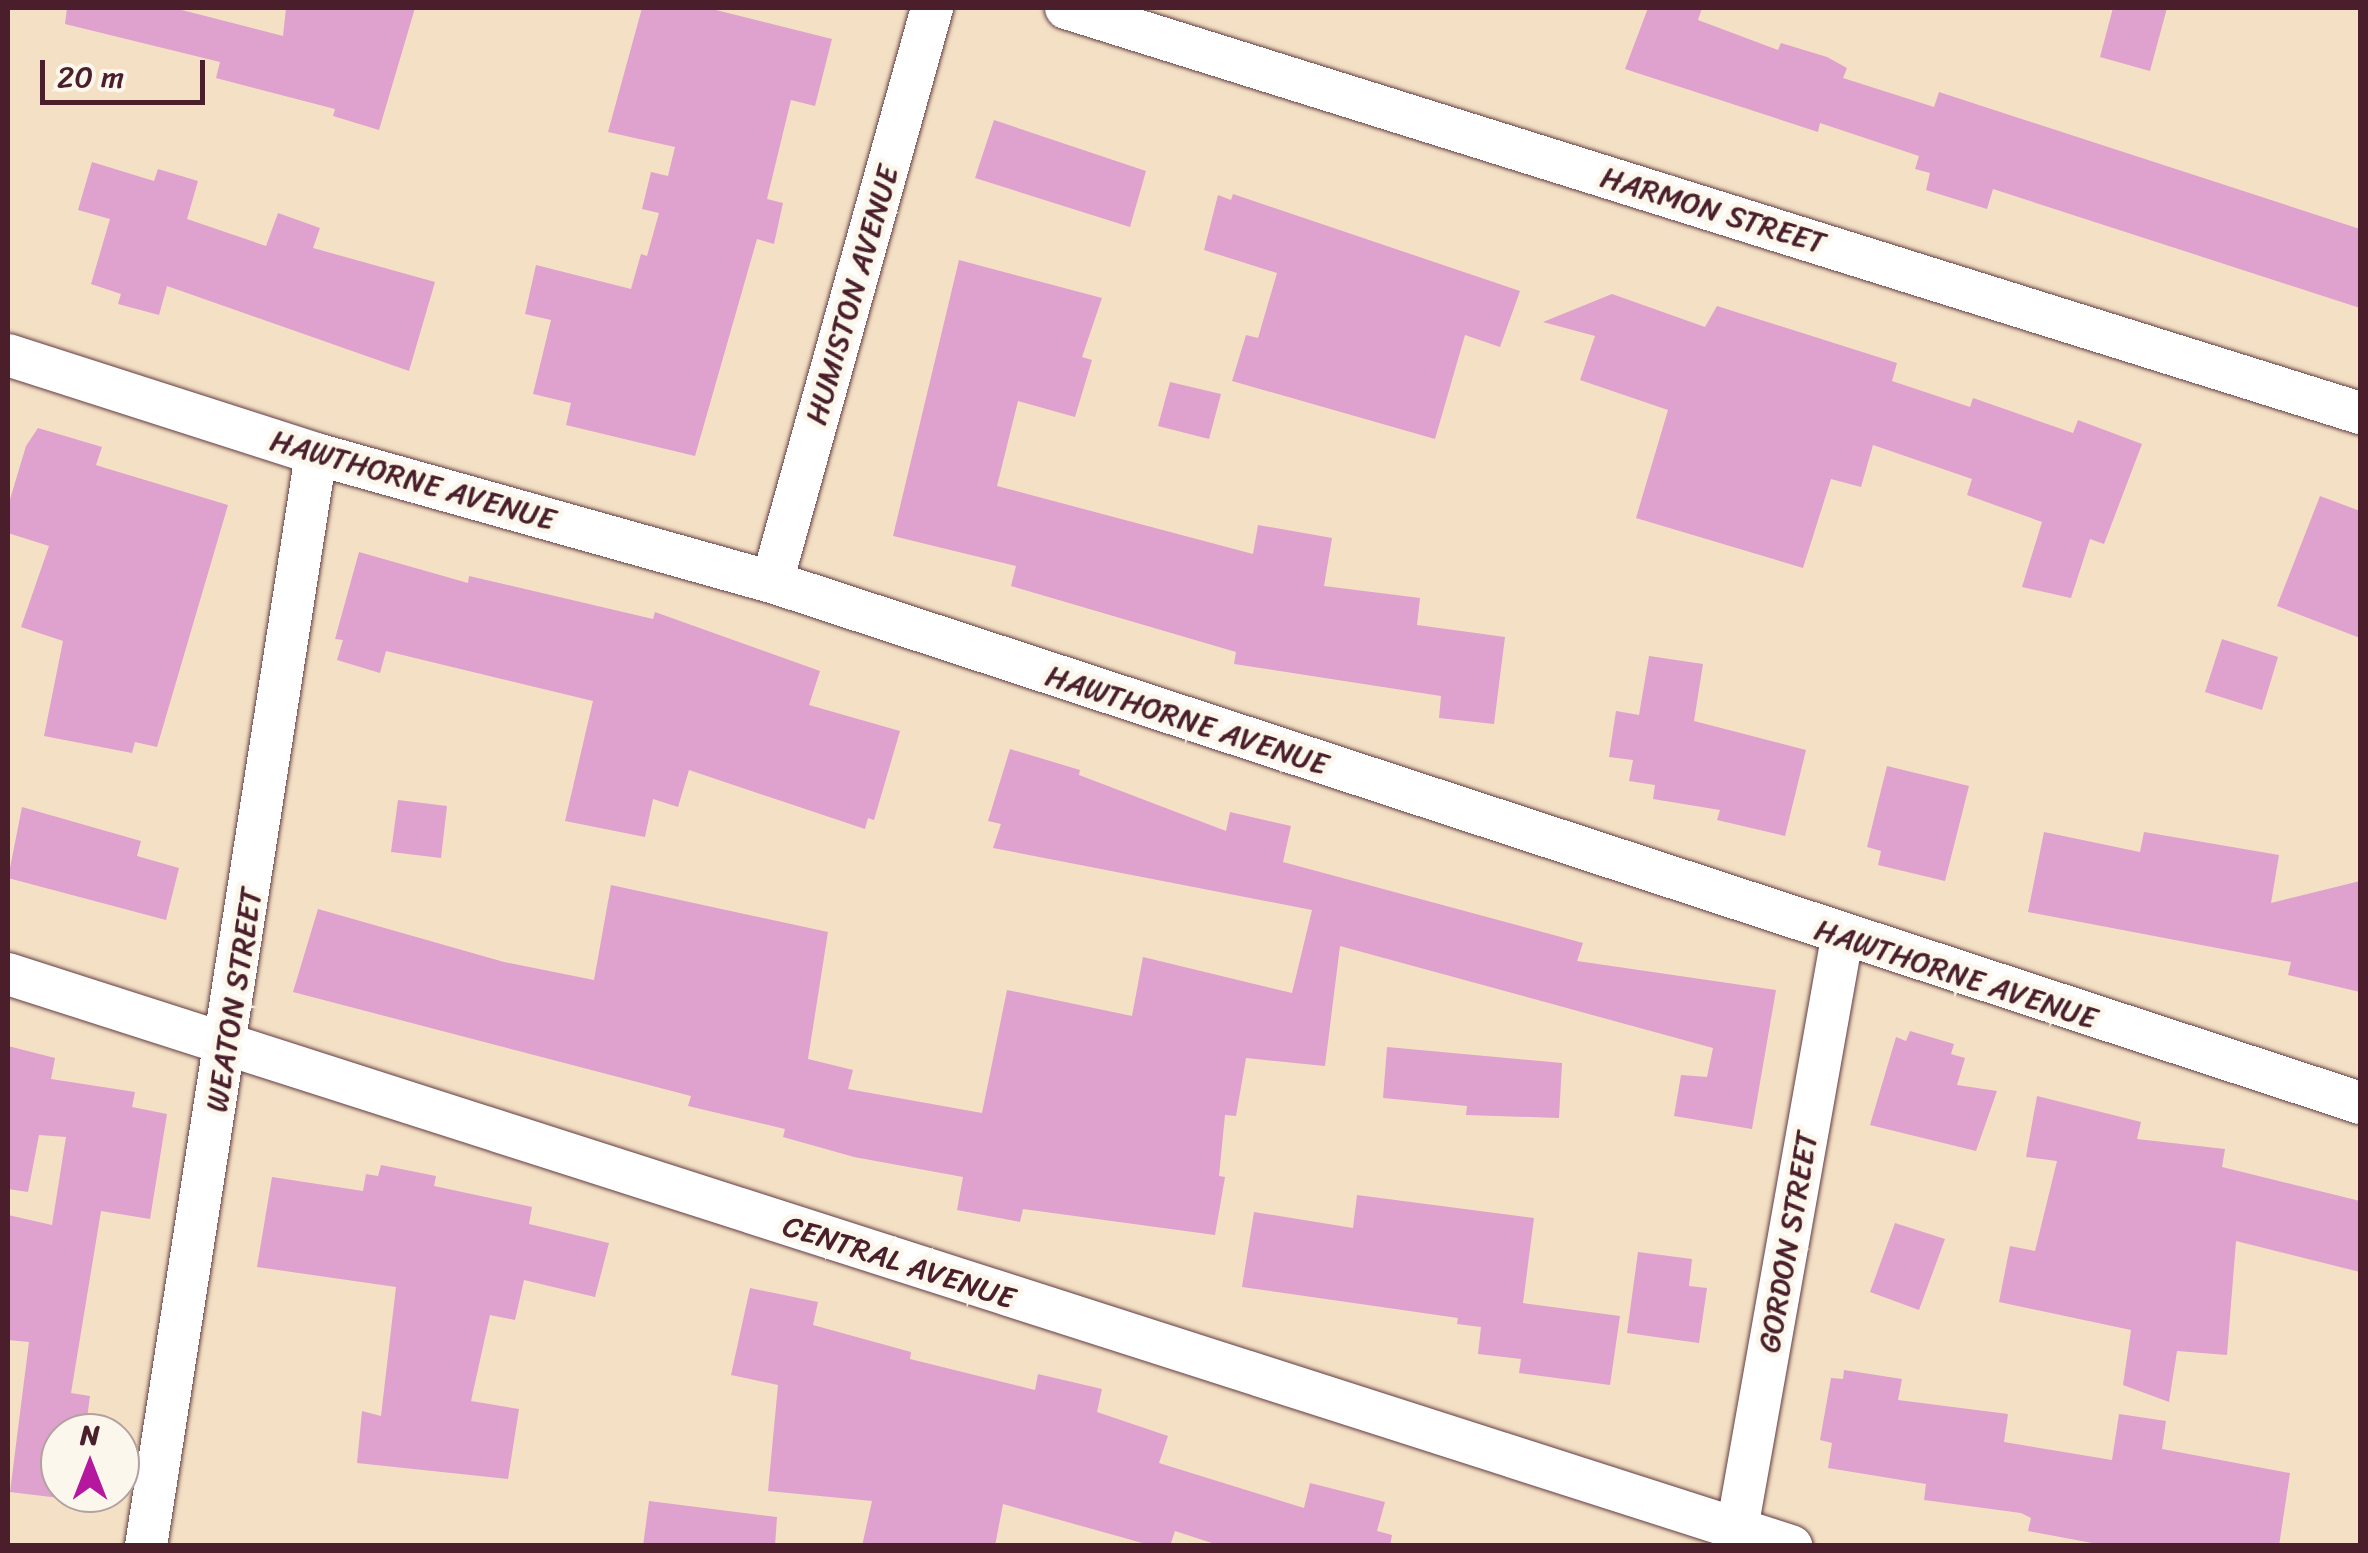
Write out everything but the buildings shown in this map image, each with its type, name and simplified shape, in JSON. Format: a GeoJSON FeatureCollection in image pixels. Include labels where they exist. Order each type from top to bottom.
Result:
{"type":"FeatureCollection","features":[{"type":"Feature","properties":{"kind":"street","name":"HUMISTON AVENUE"},"geometry":{"type":"LineString","coordinates":[[772,582],[932,8]]}},
{"type":"Feature","properties":{"kind":"street","name":"HARMON STREET"},"geometry":{"type":"LineString","coordinates":[[1066,8],[2360,413]]}},
{"type":"Feature","properties":{"kind":"street","name":"HAWTHORNE AVENUE"},"geometry":{"type":"LineString","coordinates":[[8,356],[316,454],[772,582],[1842,938],[2360,1104]]}},
{"type":"Feature","properties":{"kind":"street","name":"WEATON STREET"},"geometry":{"type":"LineString","coordinates":[[146,1546],[228,1048],[316,454]]}},
{"type":"Feature","properties":{"kind":"street","name":"GORDON STREET"},"geometry":{"type":"LineString","coordinates":[[1736,1537],[1842,938]]}},
{"type":"Feature","properties":{"kind":"street","name":"CENTRAL AVENUE"},"geometry":{"type":"LineString","coordinates":[[8,974],[1736,1537],[1791,1546]]}}]}
